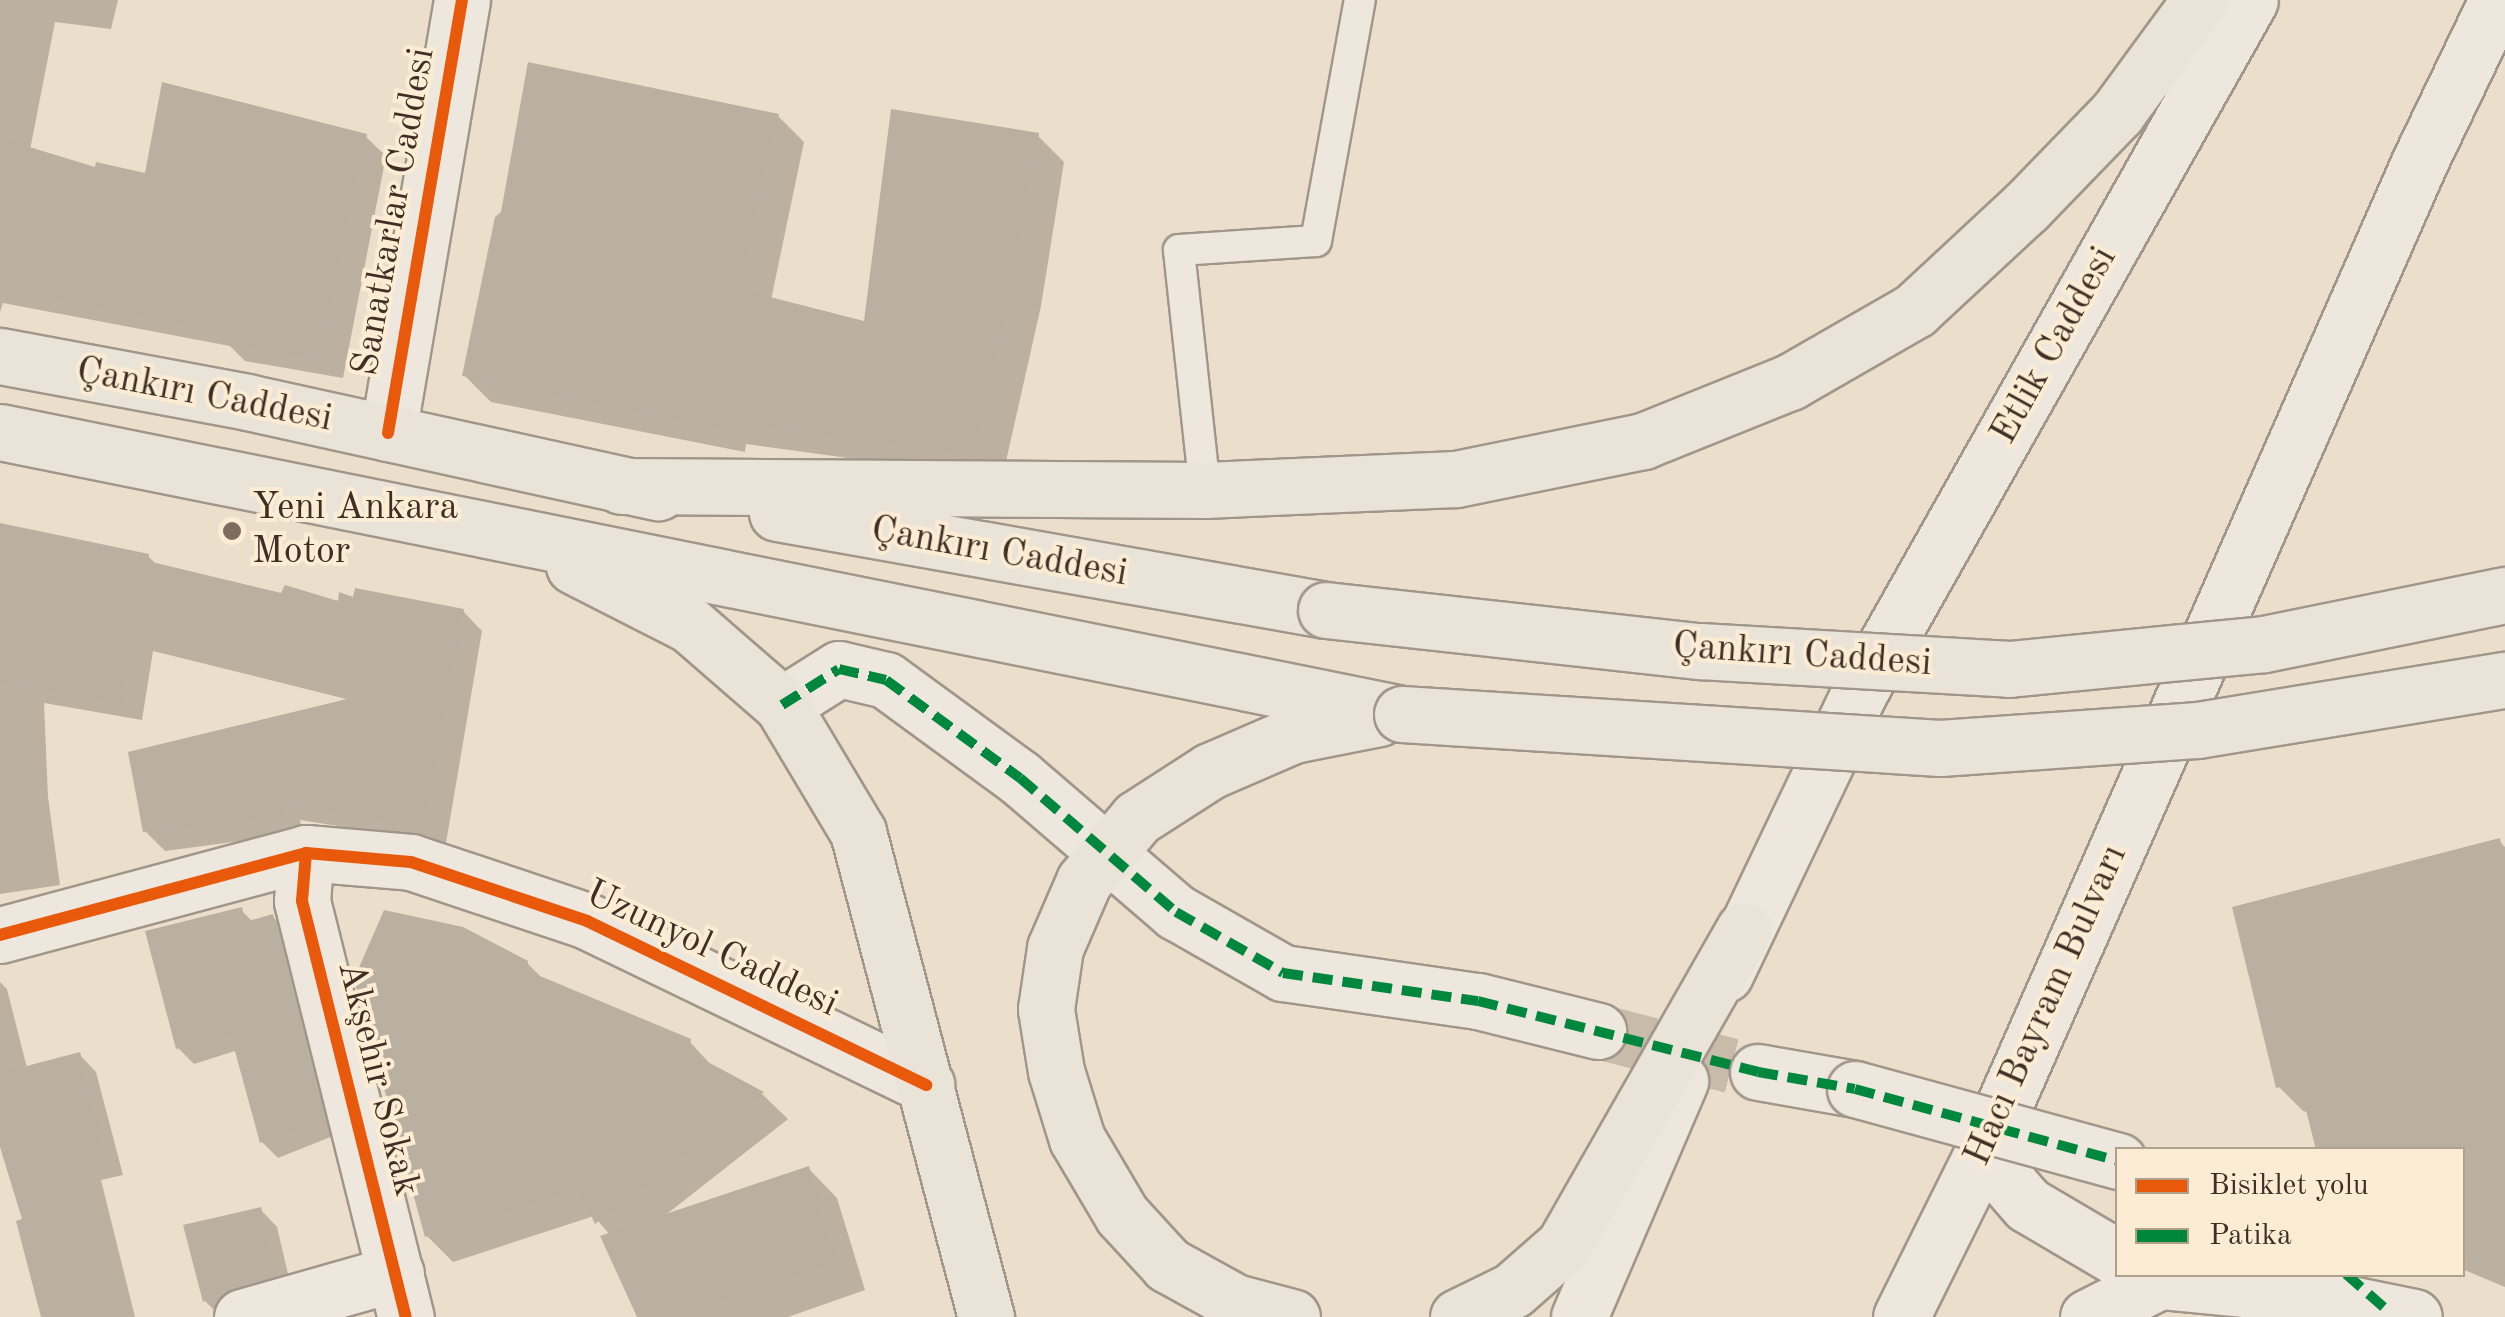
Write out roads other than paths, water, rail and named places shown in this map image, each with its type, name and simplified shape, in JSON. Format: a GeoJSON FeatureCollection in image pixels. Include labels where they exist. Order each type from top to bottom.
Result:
{"type":"FeatureCollection","features":[{"type":"Feature","properties":{"kind":"main road","name":"Sanatkarlar Caddesi"},"geometry":{"type":"LineString","coordinates":[[388,434],[462,0]]}},
{"type":"Feature","properties":{"kind":"main road"},"geometry":{"type":"LineString","coordinates":[[621,486],[1205,490],[1456,479],[1644,441],[1790,382],[1915,310],[2026,207],[2117,113],[2200,0]]}},
{"type":"Feature","properties":{"kind":"main road","name":"Etlik Caddesi"},"geometry":{"type":"LineString","coordinates":[[1744,930],[1860,691],[2250,0]]}},
{"type":"Feature","properties":{"kind":"main road","name":"Hacı Bayram Bulvarı"},"geometry":{"type":"LineString","coordinates":[[1900,1317],[1987,1144],[2419,163],[2498,0]]}},
{"type":"Feature","properties":{"kind":"main road","name":"Çankırı Caddesi"},"geometry":{"type":"LineString","coordinates":[[0,356],[388,434],[621,486],[1326,610],[1700,651],[2009,668],[2264,644],[2505,595]]}},
{"type":"Feature","properties":{"kind":"main road","name":"Çankırı Caddesi"},"geometry":{"type":"LineString","coordinates":[[0,432],[1402,714],[1940,748],[2198,730],[2505,680]]}},
{"type":"Feature","properties":{"kind":"main road"},"geometry":{"type":"LineString","coordinates":[[517,536],[690,625],[782,705],[858,832],[986,1317]]}},
{"type":"Feature","properties":{"kind":"main road"},"geometry":{"type":"LineString","coordinates":[[782,705],[839,669],[886,680],[1020,778],[1176,912],[1283,973],[1478,1001],[1598,1031]]}},
{"type":"Feature","properties":{"kind":"main road"},"geometry":{"type":"LineString","coordinates":[[1292,1317],[1236,1302],[1168,1265],[1122,1214],[1077,1139],[1056,1071],[1046,1009],[1055,948],[1084,882],[1137,818],[1210,771],[1293,735],[1402,714]]}},
{"type":"Feature","properties":{"kind":"main road","name":"Uzunyol Caddesi"},"geometry":{"type":"LineString","coordinates":[[0,935],[306,853],[411,862],[586,921],[926,1085]]}},
{"type":"Feature","properties":{"kind":"main road","name":"Akşehir Sokak"},"geometry":{"type":"LineString","coordinates":[[306,853],[302,900],[401,1295]]}},
{"type":"Feature","properties":{"kind":"main road"},"geometry":{"type":"LineString","coordinates":[[1458,1317],[1513,1290],[1564,1245],[1744,930]]}},
{"type":"Feature","properties":{"kind":"main road"},"geometry":{"type":"LineString","coordinates":[[1579,1317],[1744,930]]}},
{"type":"Feature","properties":{"kind":"main road"},"geometry":{"type":"LineString","coordinates":[[1758,1072],[1855,1089],[2115,1160]]}},
{"type":"Feature","properties":{"kind":"main road"},"geometry":{"type":"LineString","coordinates":[[1987,1144],[2006,1180],[2028,1205],[2115,1259]]}},
{"type":"Feature","properties":{"kind":"main road"},"geometry":{"type":"LineString","coordinates":[[968,1258],[997,1317]]}},
{"type":"Feature","properties":{"kind":"main road"},"geometry":{"type":"LineString","coordinates":[[2350,1277],[2401,1314]]}},
{"type":"Feature","properties":{"kind":"main road"},"geometry":{"type":"LineString","coordinates":[[2088,1317],[2154,1283],[2306,1295],[2401,1314]]}},
{"type":"Feature","properties":{"kind":"main road"},"geometry":{"type":"LineString","coordinates":[[242,1317],[401,1295]]}},
{"type":"Feature","properties":{"kind":"lane"},"geometry":{"type":"LineString","coordinates":[[1205,490],[1179,250],[1316,242],[1360,0]]}},
{"type":"Feature","properties":{"kind":"tunnel"},"geometry":{"type":"LineString","coordinates":[[1598,1031],[1758,1072]]}},
{"type":"Feature","properties":{"kind":"place","name":"Yeni Ankara Motor"},"geometry":{"type":"Point","coordinates":[232,531]}}]}
